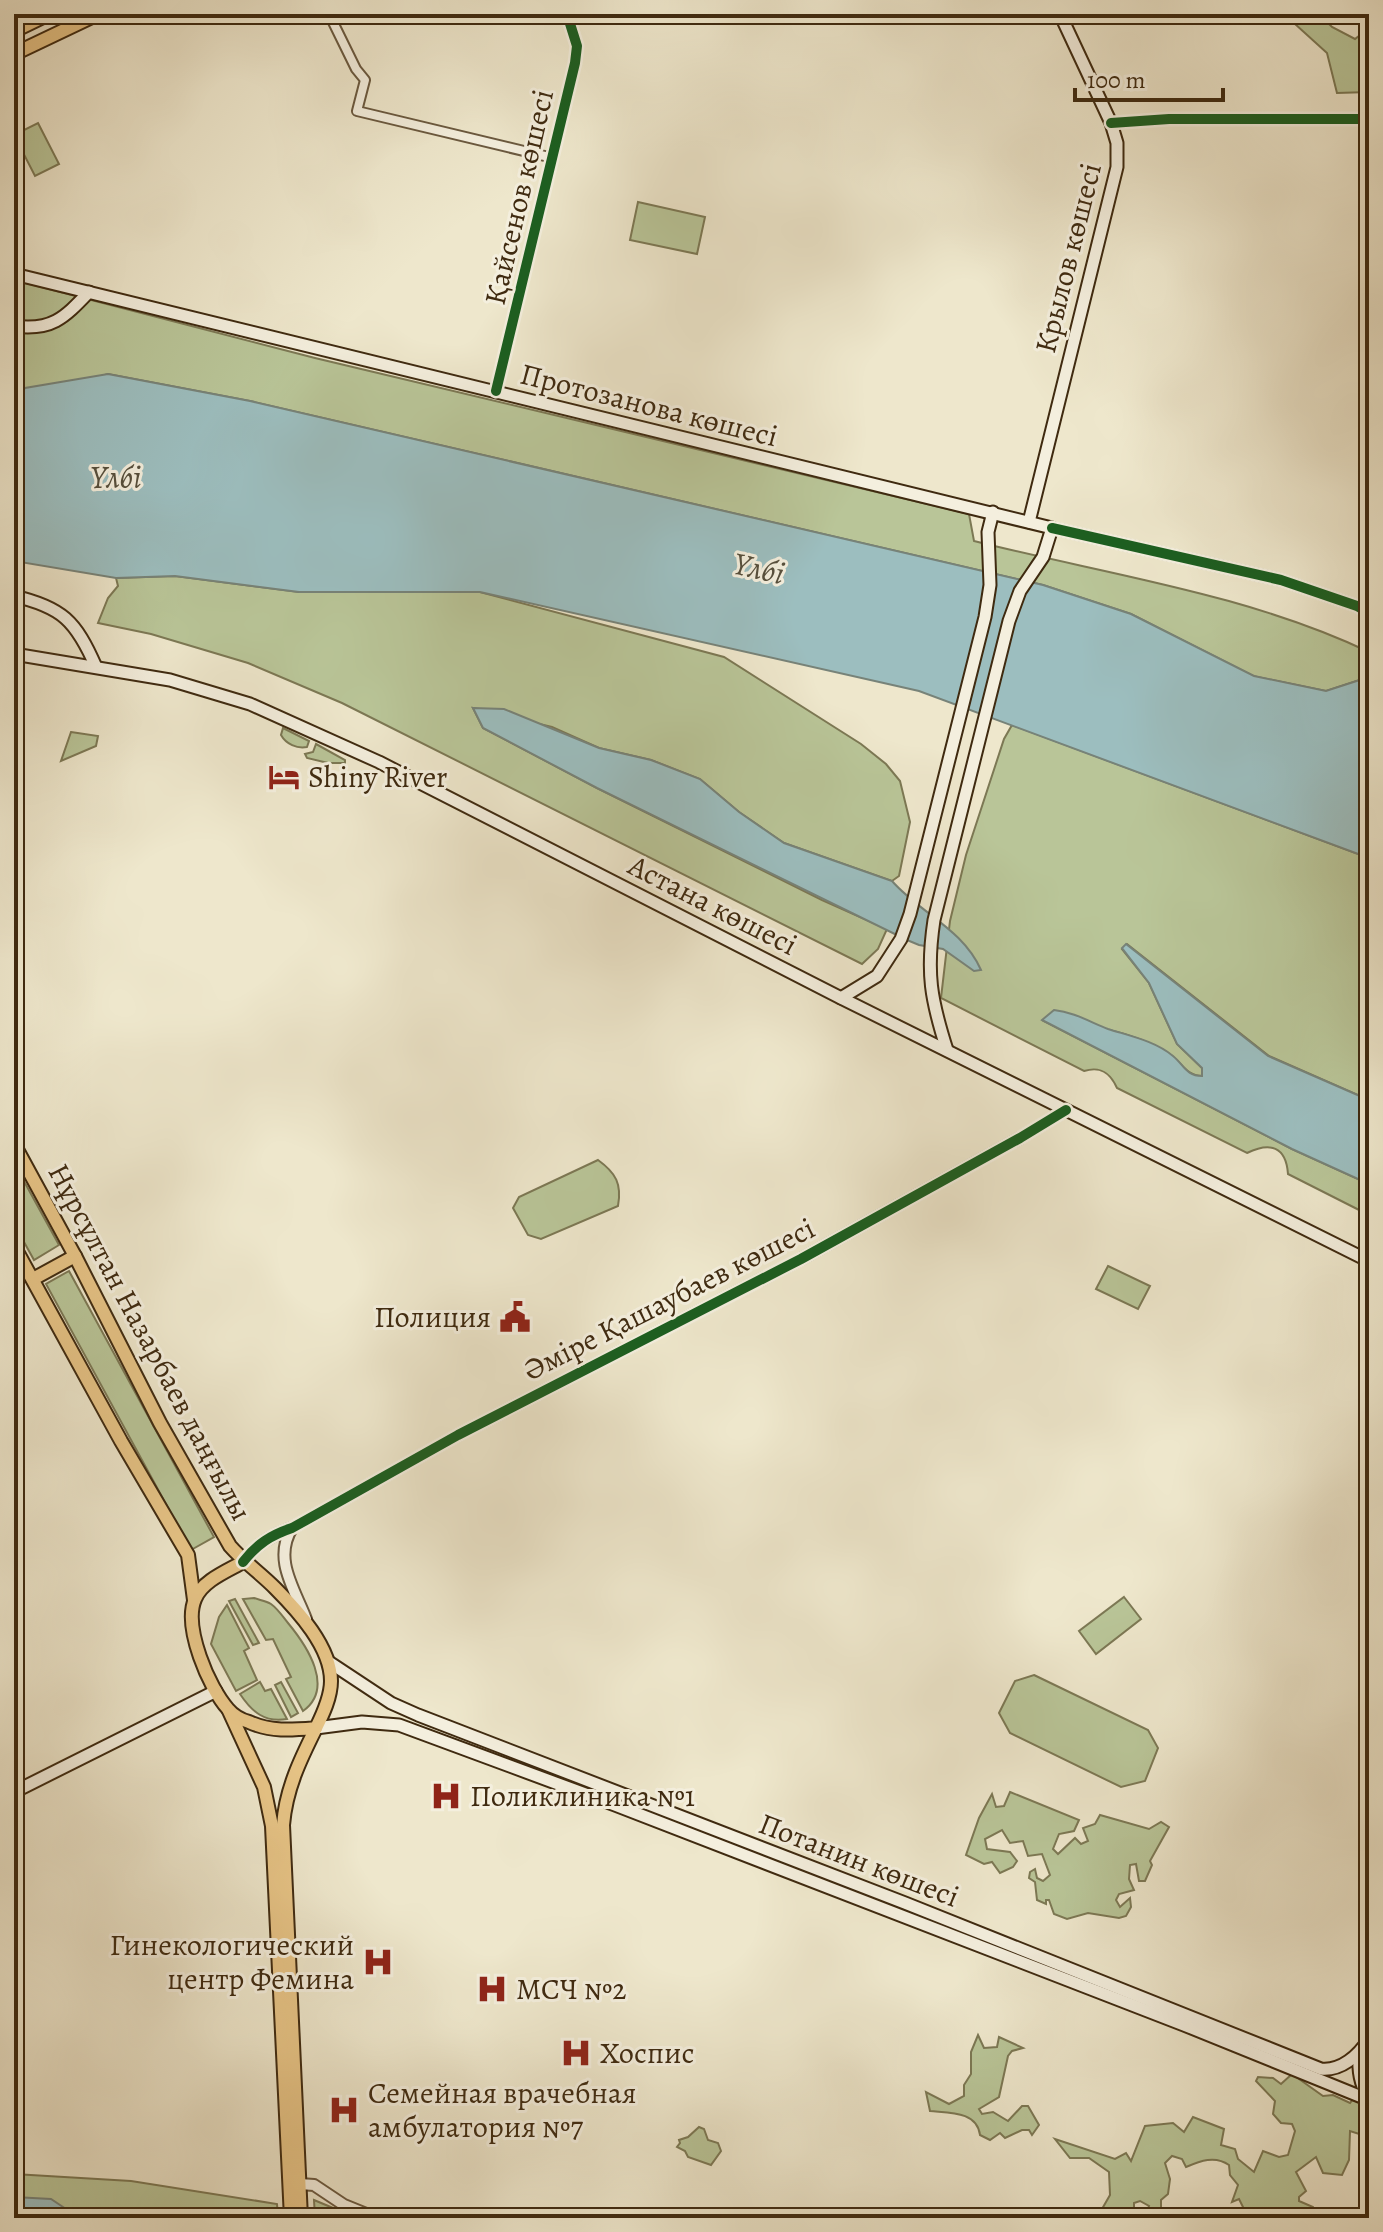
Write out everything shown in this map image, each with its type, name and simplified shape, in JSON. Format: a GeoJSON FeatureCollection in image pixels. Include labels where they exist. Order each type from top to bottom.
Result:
{"type":"FeatureCollection","features":[{"type":"Feature","properties":{"kind":"main road"},"geometry":{"type":"LineString","coordinates":[[14,31],[49,14]]}},
{"type":"Feature","properties":{"kind":"main road"},"geometry":{"type":"LineString","coordinates":[[14,54],[98,14]]}},
{"type":"Feature","properties":{"kind":"main road","name":"Крылов көшесі"},"geometry":{"type":"LineString","coordinates":[[1029,522],[1117,167],[1117,143],[1111,123],[1060,14]]}},
{"type":"Feature","properties":{"kind":"main road","name":"Протозанова көшесі"},"geometry":{"type":"LineString","coordinates":[[14,274],[1052,528]]}},
{"type":"Feature","properties":{"kind":"main road"},"geometry":{"type":"LineString","coordinates":[[14,326],[48,325],[61,320],[89,292]]}},
{"type":"Feature","properties":{"kind":"main road"},"geometry":{"type":"LineString","coordinates":[[841,998],[877,976],[901,939],[910,914],[985,617],[990,585],[988,541],[993,512]]}},
{"type":"Feature","properties":{"kind":"main road"},"geometry":{"type":"LineString","coordinates":[[947,1050],[931,1000],[930,950],[934,920],[1009,621],[1020,591],[1043,557],[1052,528]]}},
{"type":"Feature","properties":{"kind":"main road"},"geometry":{"type":"LineString","coordinates":[[14,596],[41,602],[70,620],[85,641],[96,667]]}},
{"type":"Feature","properties":{"kind":"main road","name":"Астана көшесі"},"geometry":{"type":"LineString","coordinates":[[14,654],[170,680],[256,706],[384,764],[841,998],[1369,1261]]}},
{"type":"Feature","properties":{"kind":"main road","name":"Нұрсұлтан Назарбаев даңғылы"},"geometry":{"type":"LineString","coordinates":[[14,1144],[160,1423],[230,1546],[243,1562],[275,1587],[311,1632],[329,1662]]}},
{"type":"Feature","properties":{"kind":"main road"},"geometry":{"type":"LineString","coordinates":[[14,1246],[121,1441],[188,1555],[196,1649],[264,1787],[272,1826],[295,2199],[301,2218]]}},
{"type":"Feature","properties":{"kind":"main road"},"geometry":{"type":"LineString","coordinates":[[33,1279],[75,1256]]}},
{"type":"Feature","properties":{"kind":"main road","name":"Нұрсұлтан Назарбаев даңғылы"},"geometry":{"type":"LineString","coordinates":[[194,1600],[203,1587],[243,1562]]}},
{"type":"Feature","properties":{"kind":"main road"},"geometry":{"type":"LineString","coordinates":[[291,2218],[300,2184],[283,1825],[294,1773],[324,1711],[331,1682],[329,1662]]}},
{"type":"Feature","properties":{"kind":"main road","name":"Потанин көшесі"},"geometry":{"type":"LineString","coordinates":[[329,1662],[391,1703],[418,1715],[905,1903],[1309,2064],[1334,2070],[1359,2053]]}},
{"type":"Feature","properties":{"kind":"main road"},"geometry":{"type":"LineString","coordinates":[[14,1792],[216,1691]]}},
{"type":"Feature","properties":{"kind":"main road"},"geometry":{"type":"LineString","coordinates":[[229,1711],[271,1730],[316,1728]]}},
{"type":"Feature","properties":{"kind":"main road","name":"Потанин көшесі"},"geometry":{"type":"LineString","coordinates":[[316,1728],[362,1722],[399,1725],[615,1805],[1184,2025],[1369,2100]]}},
{"type":"Feature","properties":{"kind":"main road"},"geometry":{"type":"LineString","coordinates":[[1369,2039],[1359,2053],[1360,2082],[1369,2100]]}},
{"type":"Feature","properties":{"kind":"street"},"geometry":{"type":"LineString","coordinates":[[329,14],[356,69],[365,80],[357,111],[553,158]]}},
{"type":"Feature","properties":{"kind":"street","name":"Қайсенов көшесі"},"geometry":{"type":"LineString","coordinates":[[496,391],[575,63],[577,46],[567,14]]}},
{"type":"Feature","properties":{"kind":"street"},"geometry":{"type":"LineString","coordinates":[[1111,123],[1169,119],[1369,119]]}},
{"type":"Feature","properties":{"kind":"street","name":"Протозанова көшесі"},"geometry":{"type":"LineString","coordinates":[[1052,528],[1281,580],[1369,613]]}},
{"type":"Feature","properties":{"kind":"street","name":"Әміре Қашаубаев көшесі"},"geometry":{"type":"LineString","coordinates":[[243,1562],[251,1551],[272,1535],[292,1528],[458,1435],[801,1259],[1066,1110]]}},
{"type":"Feature","properties":{"kind":"street"},"geometry":{"type":"LineString","coordinates":[[292,1528],[284,1541],[283,1556],[311,1632]]}},
{"type":"Feature","properties":{"kind":"street"},"geometry":{"type":"LineString","coordinates":[[300,2184],[314,2185],[344,2205],[376,2218]]}},
{"type":"Feature","properties":{"kind":"green space"},"geometry":{"type":"Polygon","coordinates":[[[1284,14],[1319,14],[1332,27],[1355,39],[1369,28],[1369,92],[1337,93],[1327,53],[1284,14]]]}},
{"type":"Feature","properties":{"kind":"green space"},"geometry":{"type":"Polygon","coordinates":[[[38,123],[59,164],[35,176],[14,135],[38,123]]]}},
{"type":"Feature","properties":{"kind":"green space"},"geometry":{"type":"Polygon","coordinates":[[[638,202],[705,217],[697,254],[630,240],[638,202]]]}},
{"type":"Feature","properties":{"kind":"green space"},"geometry":{"type":"Polygon","coordinates":[[[14,280],[315,358],[969,514],[974,541],[1225,600],[1323,632],[1369,652],[1369,677],[1326,691],[1253,676],[1131,614],[1043,585],[250,401],[108,374],[14,400],[14,280]]]}},
{"type":"Feature","properties":{"kind":"green space"},"geometry":{"type":"Polygon","coordinates":[[[175,576],[299,592],[480,592],[724,657],[861,744],[886,764],[900,781],[910,822],[899,876],[892,881],[784,843],[739,812],[700,779],[651,760],[599,748],[552,727],[473,708],[483,728],[822,900],[887,929],[878,949],[862,964],[342,703],[248,663],[151,634],[98,623],[108,598],[118,586],[116,578],[175,576]]]}},
{"type":"Feature","properties":{"kind":"green space"},"geometry":{"type":"Polygon","coordinates":[[[1012,725],[1369,858],[1369,1100],[1269,1056],[1127,944],[1122,949],[1149,983],[1177,1044],[1202,1068],[1203,1076],[1192,1074],[1173,1056],[1138,1038],[1091,1026],[1042,1020],[1292,1149],[1369,1184],[1369,1215],[1288,1174],[1284,1157],[1275,1149],[1263,1148],[1247,1153],[1117,1088],[1104,1072],[1095,1069],[1084,1071],[941,998],[950,921],[966,855],[1004,739],[1012,725]]]}},
{"type":"Feature","properties":{"kind":"green space"},"geometry":{"type":"Polygon","coordinates":[[[283,728],[309,741],[307,747],[286,741],[281,735],[283,728]]]}},
{"type":"Feature","properties":{"kind":"green space"},"geometry":{"type":"Polygon","coordinates":[[[71,732],[98,736],[96,746],[61,761],[71,732]]]}},
{"type":"Feature","properties":{"kind":"green space"},"geometry":{"type":"Polygon","coordinates":[[[316,744],[345,760],[345,763],[307,758],[305,754],[313,752],[316,744]]]}},
{"type":"Feature","properties":{"kind":"green space"},"geometry":{"type":"Polygon","coordinates":[[[598,1160],[616,1180],[618,1206],[541,1239],[528,1235],[513,1208],[519,1197],[598,1160]]]}},
{"type":"Feature","properties":{"kind":"green space"},"geometry":{"type":"Polygon","coordinates":[[[14,1163],[59,1245],[34,1260],[14,1224],[14,1163]]]}},
{"type":"Feature","properties":{"kind":"green space"},"geometry":{"type":"Polygon","coordinates":[[[1108,1266],[1150,1286],[1138,1309],[1096,1289],[1108,1266]]]}},
{"type":"Feature","properties":{"kind":"green space"},"geometry":{"type":"Polygon","coordinates":[[[69,1271],[214,1537],[191,1550],[46,1284],[69,1271]]]}},
{"type":"Feature","properties":{"kind":"green space"},"geometry":{"type":"Polygon","coordinates":[[[1124,1597],[1141,1619],[1096,1654],[1079,1631],[1124,1597]]]}},
{"type":"Feature","properties":{"kind":"green space"},"geometry":{"type":"Polygon","coordinates":[[[254,1598],[276,1608],[310,1655],[315,1667],[317,1691],[303,1711],[286,1679],[291,1677],[273,1639],[266,1640],[243,1599],[254,1598]]]}},
{"type":"Feature","properties":{"kind":"green space"},"geometry":{"type":"Polygon","coordinates":[[[235,1599],[259,1643],[253,1645],[229,1601],[235,1599]]]}},
{"type":"Feature","properties":{"kind":"green space"},"geometry":{"type":"Polygon","coordinates":[[[227,1605],[249,1648],[244,1651],[257,1680],[236,1691],[211,1644],[219,1617],[227,1605]]]}},
{"type":"Feature","properties":{"kind":"green space"},"geometry":{"type":"Polygon","coordinates":[[[1034,1675],[1148,1730],[1158,1748],[1145,1781],[1121,1787],[1010,1733],[999,1713],[1015,1681],[1034,1675]]]}},
{"type":"Feature","properties":{"kind":"green space"},"geometry":{"type":"Polygon","coordinates":[[[260,1682],[265,1691],[271,1689],[287,1719],[260,1715],[240,1694],[260,1682]]]}},
{"type":"Feature","properties":{"kind":"green space"},"geometry":{"type":"Polygon","coordinates":[[[281,1682],[298,1713],[291,1717],[275,1685],[281,1682]]]}},
{"type":"Feature","properties":{"kind":"green space"},"geometry":{"type":"Polygon","coordinates":[[[1010,1792],[1079,1820],[1074,1831],[1059,1834],[1053,1849],[1058,1854],[1075,1838],[1081,1844],[1088,1841],[1083,1828],[1095,1824],[1100,1815],[1149,1829],[1161,1822],[1169,1827],[1150,1861],[1152,1865],[1145,1881],[1139,1881],[1136,1864],[1130,1865],[1129,1879],[1134,1890],[1119,1894],[1116,1900],[1120,1907],[1130,1898],[1131,1907],[1126,1916],[1119,1918],[1088,1913],[1067,1919],[1054,1914],[1049,1900],[1046,1904],[1037,1900],[1035,1882],[1029,1878],[1030,1872],[1035,1869],[1037,1878],[1043,1881],[1050,1875],[1042,1854],[1028,1856],[1023,1841],[1010,1843],[1002,1830],[985,1839],[987,1849],[1010,1852],[1017,1861],[1013,1867],[1000,1873],[992,1862],[984,1864],[966,1855],[979,1818],[992,1794],[996,1807],[1004,1806],[1010,1792]]]}},
{"type":"Feature","properties":{"kind":"green space"},"geometry":{"type":"Polygon","coordinates":[[[978,2035],[984,2048],[997,2047],[999,2037],[1023,2048],[1012,2051],[1008,2056],[999,2097],[979,2109],[982,2114],[993,2112],[1008,2121],[1022,2106],[1028,2106],[1039,2125],[1032,2135],[1029,2130],[1022,2130],[1005,2138],[1000,2133],[990,2140],[980,2135],[974,2121],[968,2117],[930,2111],[926,2092],[949,2104],[964,2096],[964,2085],[971,2074],[971,2052],[978,2035]]]}},
{"type":"Feature","properties":{"kind":"green space"},"geometry":{"type":"Polygon","coordinates":[[[1292,2074],[1323,2096],[1333,2095],[1350,2103],[1354,2098],[1368,2102],[1369,2137],[1350,2131],[1349,2160],[1342,2175],[1323,2173],[1316,2157],[1296,2172],[1306,2191],[1299,2201],[1313,2207],[1318,2218],[1225,2218],[1234,2209],[1244,2209],[1239,2199],[1232,2202],[1238,2185],[1230,2175],[1229,2165],[1213,2160],[1186,2167],[1182,2159],[1172,2156],[1165,2163],[1170,2179],[1168,2194],[1161,2200],[1161,2211],[1156,2218],[1145,2218],[1149,2206],[1140,2201],[1134,2203],[1134,2218],[1103,2218],[1102,2209],[1110,2195],[1109,2172],[1089,2158],[1070,2158],[1055,2139],[1115,2159],[1126,2153],[1131,2161],[1145,2126],[1173,2123],[1184,2132],[1193,2117],[1224,2129],[1221,2145],[1235,2149],[1238,2159],[1254,2172],[1263,2151],[1279,2157],[1288,2155],[1295,2131],[1292,2124],[1281,2123],[1273,2114],[1275,2101],[1256,2081],[1258,2077],[1273,2078],[1281,2084],[1292,2074]]]}},
{"type":"Feature","properties":{"kind":"green space"},"geometry":{"type":"Polygon","coordinates":[[[699,2127],[704,2129],[708,2140],[718,2143],[721,2151],[711,2165],[688,2157],[685,2151],[677,2147],[679,2140],[699,2127]]]}},
{"type":"Feature","properties":{"kind":"green space"},"geometry":{"type":"Polygon","coordinates":[[[14,2174],[131,2181],[277,2204],[278,2218],[14,2218],[14,2174]]]}},
{"type":"Feature","properties":{"kind":"green space"},"geometry":{"type":"Polygon","coordinates":[[[314,2200],[357,2218],[315,2218],[314,2200]]]}},
{"type":"Feature","properties":{"kind":"water","name":"Үлбі"},"geometry":{"type":"Polygon","coordinates":[[[108,374],[250,401],[1043,585],[1131,614],[1254,676],[1326,691],[1369,677],[1369,858],[919,691],[480,592],[299,592],[175,576],[116,578],[14,561],[14,400],[25,388],[108,374]]]}},
{"type":"Feature","properties":{"kind":"water"},"geometry":{"type":"Polygon","coordinates":[[[473,708],[504,709],[599,748],[651,760],[700,779],[739,812],[784,843],[892,881],[963,943],[981,970],[974,971],[943,949],[907,940],[597,788],[483,728],[473,708]]]}},
{"type":"Feature","properties":{"kind":"water"},"geometry":{"type":"Polygon","coordinates":[[[1126,944],[1268,1056],[1369,1100],[1369,1184],[1292,1149],[1042,1020],[1054,1010],[1075,1015],[1158,1046],[1189,1072],[1202,1076],[1202,1068],[1177,1044],[1149,983],[1122,948],[1126,944]]]}},
{"type":"Feature","properties":{"kind":"water"},"geometry":{"type":"Polygon","coordinates":[[[14,2197],[51,2199],[69,2211],[77,2209],[118,2218],[59,2218],[42,2211],[14,2207],[14,2197]]]}},
{"type":"Feature","properties":{"kind":"cycle path"},"geometry":{"type":"LineString","coordinates":[[496,391],[575,63],[577,46],[567,14]]}},
{"type":"Feature","properties":{"kind":"cycle path"},"geometry":{"type":"LineString","coordinates":[[1111,123],[1169,119],[1369,119]]}},
{"type":"Feature","properties":{"kind":"cycle path"},"geometry":{"type":"LineString","coordinates":[[1052,528],[1281,580],[1369,613]]}},
{"type":"Feature","properties":{"kind":"cycle path"},"geometry":{"type":"LineString","coordinates":[[243,1562],[271,1537],[458,1435],[801,1259],[1066,1110]]}},
{"type":"Feature","properties":{"kind":"place","name":"Shiny River"},"geometry":{"type":"Point","coordinates":[284,777]}},
{"type":"Feature","properties":{"kind":"place","name":"Полиция"},"geometry":{"type":"Point","coordinates":[515,1317]}},
{"type":"Feature","properties":{"kind":"place","name":"Поликлиника №1"},"geometry":{"type":"Point","coordinates":[446,1796]}},
{"type":"Feature","properties":{"kind":"place","name":"Гинекологический центр Фемина"},"geometry":{"type":"Point","coordinates":[378,1962]}},
{"type":"Feature","properties":{"kind":"place","name":"МСЧ №2"},"geometry":{"type":"Point","coordinates":[492,1989]}},
{"type":"Feature","properties":{"kind":"place","name":"Хоспис"},"geometry":{"type":"Point","coordinates":[576,2053]}},
{"type":"Feature","properties":{"kind":"place","name":"Семейная врачебная амбулатория №7"},"geometry":{"type":"Point","coordinates":[344,2110]}}]}
